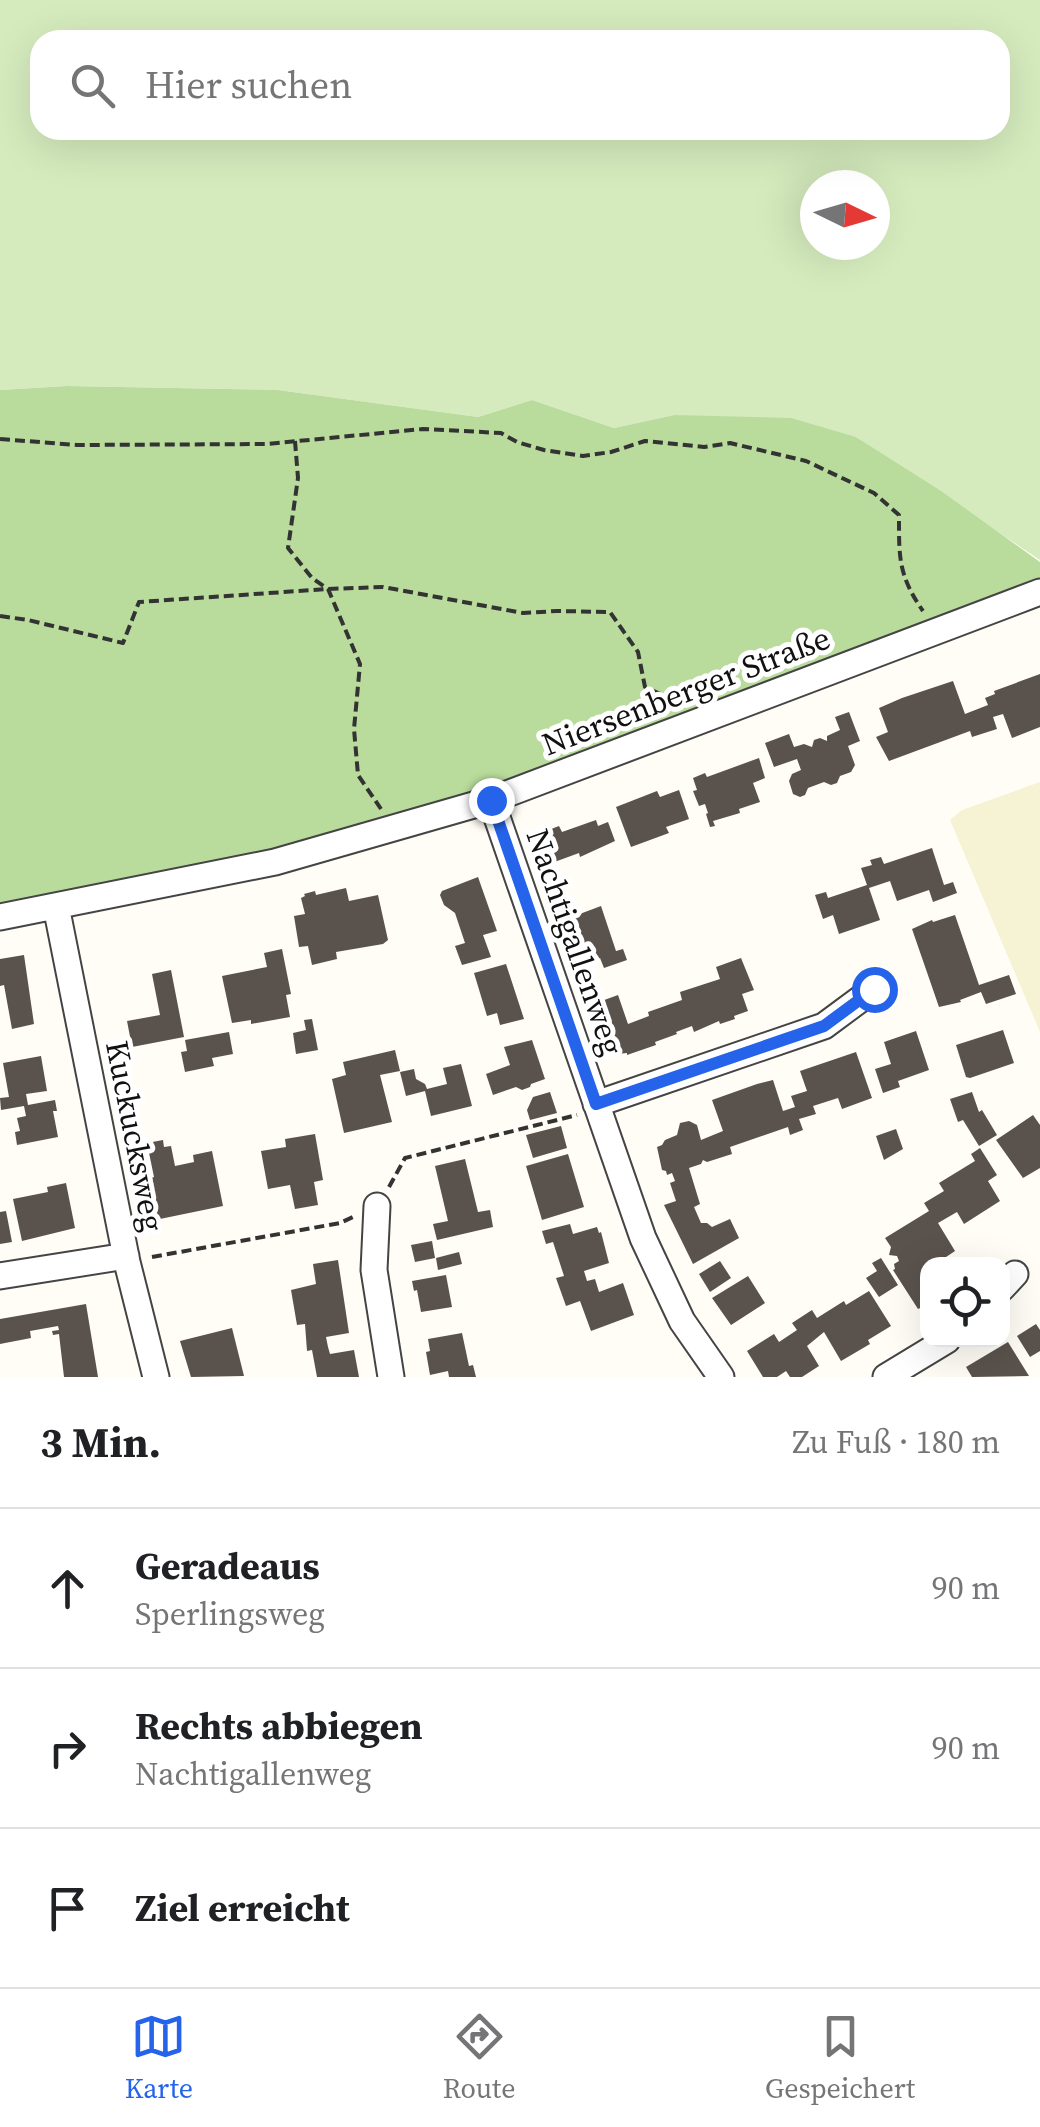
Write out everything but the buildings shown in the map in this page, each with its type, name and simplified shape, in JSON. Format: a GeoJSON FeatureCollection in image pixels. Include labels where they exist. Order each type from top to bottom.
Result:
{"type":"FeatureCollection","features":[{"type":"Feature","properties":{"kind":"street","name":"Niersenberger Straße"},"geometry":{"type":"LineString","coordinates":[[0,916],[276,862],[491,800],[1040,592]]}},
{"type":"Feature","properties":{"kind":"street","name":"Nachtigallenweg"},"geometry":{"type":"LineString","coordinates":[[491,800],[642,1238],[682,1320],[721,1377]]}},
{"type":"Feature","properties":{"kind":"street","name":"Kuckucksweg"},"geometry":{"type":"LineString","coordinates":[[56,906],[127,1259],[156,1377]]}},
{"type":"Feature","properties":{"kind":"street"},"geometry":{"type":"LineString","coordinates":[[597,1107],[824,1026],[874,989]]}},
{"type":"Feature","properties":{"kind":"street"},"geometry":{"type":"LineString","coordinates":[[377,1206],[374,1270],[391,1377]]}},
{"type":"Feature","properties":{"kind":"street"},"geometry":{"type":"LineString","coordinates":[[0,1276],[127,1259]]}},
{"type":"Feature","properties":{"kind":"street"},"geometry":{"type":"LineString","coordinates":[[886,1377],[935,1347]]}},
{"type":"Feature","properties":{"kind":"path"},"geometry":{"type":"LineString","coordinates":[[0,439],[77,445],[267,444],[423,429],[501,433],[517,442],[564,454],[600,454],[645,441],[704,447],[730,443],[806,461],[874,493],[899,515],[899,558],[904,580],[939,630]]}},
{"type":"Feature","properties":{"kind":"path"},"geometry":{"type":"LineString","coordinates":[[295,440],[298,478],[288,548],[312,578],[328,588],[360,664],[354,730],[358,776],[394,828]]}},
{"type":"Feature","properties":{"kind":"path"},"geometry":{"type":"LineString","coordinates":[[0,616],[123,643],[139,602],[328,588],[383,588],[523,613],[610,612],[638,652],[645,687],[680,703],[720,713]]}},
{"type":"Feature","properties":{"kind":"path"},"geometry":{"type":"LineString","coordinates":[[127,1259],[340,1223],[377,1206],[405,1158],[597,1107]]}},
{"type":"Feature","properties":{"kind":"shaded area"},"geometry":{"type":"Polygon","coordinates":[[[1040,782],[1040,1032],[950,820],[962,810],[1040,782]]]}},
{"type":"Feature","properties":{"kind":"green space"},"geometry":{"type":"Polygon","coordinates":[[[0,0],[1040,0],[1040,560],[856,437],[674,415],[614,428],[532,400],[478,417],[278,390],[67,386],[0,390],[0,0]]]}},
{"type":"Feature","properties":{"kind":"green space"},"geometry":{"type":"Polygon","coordinates":[[[67,386],[278,390],[478,417],[532,400],[614,428],[674,415],[791,418],[856,437],[941,491],[1040,562],[1040,592],[482,795],[56,908],[0,918],[0,390],[67,386]]]}},
{"type":"Feature","properties":{"kind":"route"},"geometry":{"type":"LineString","coordinates":[[491,800],[596,1104],[824,1026],[874,989]]}}]}
